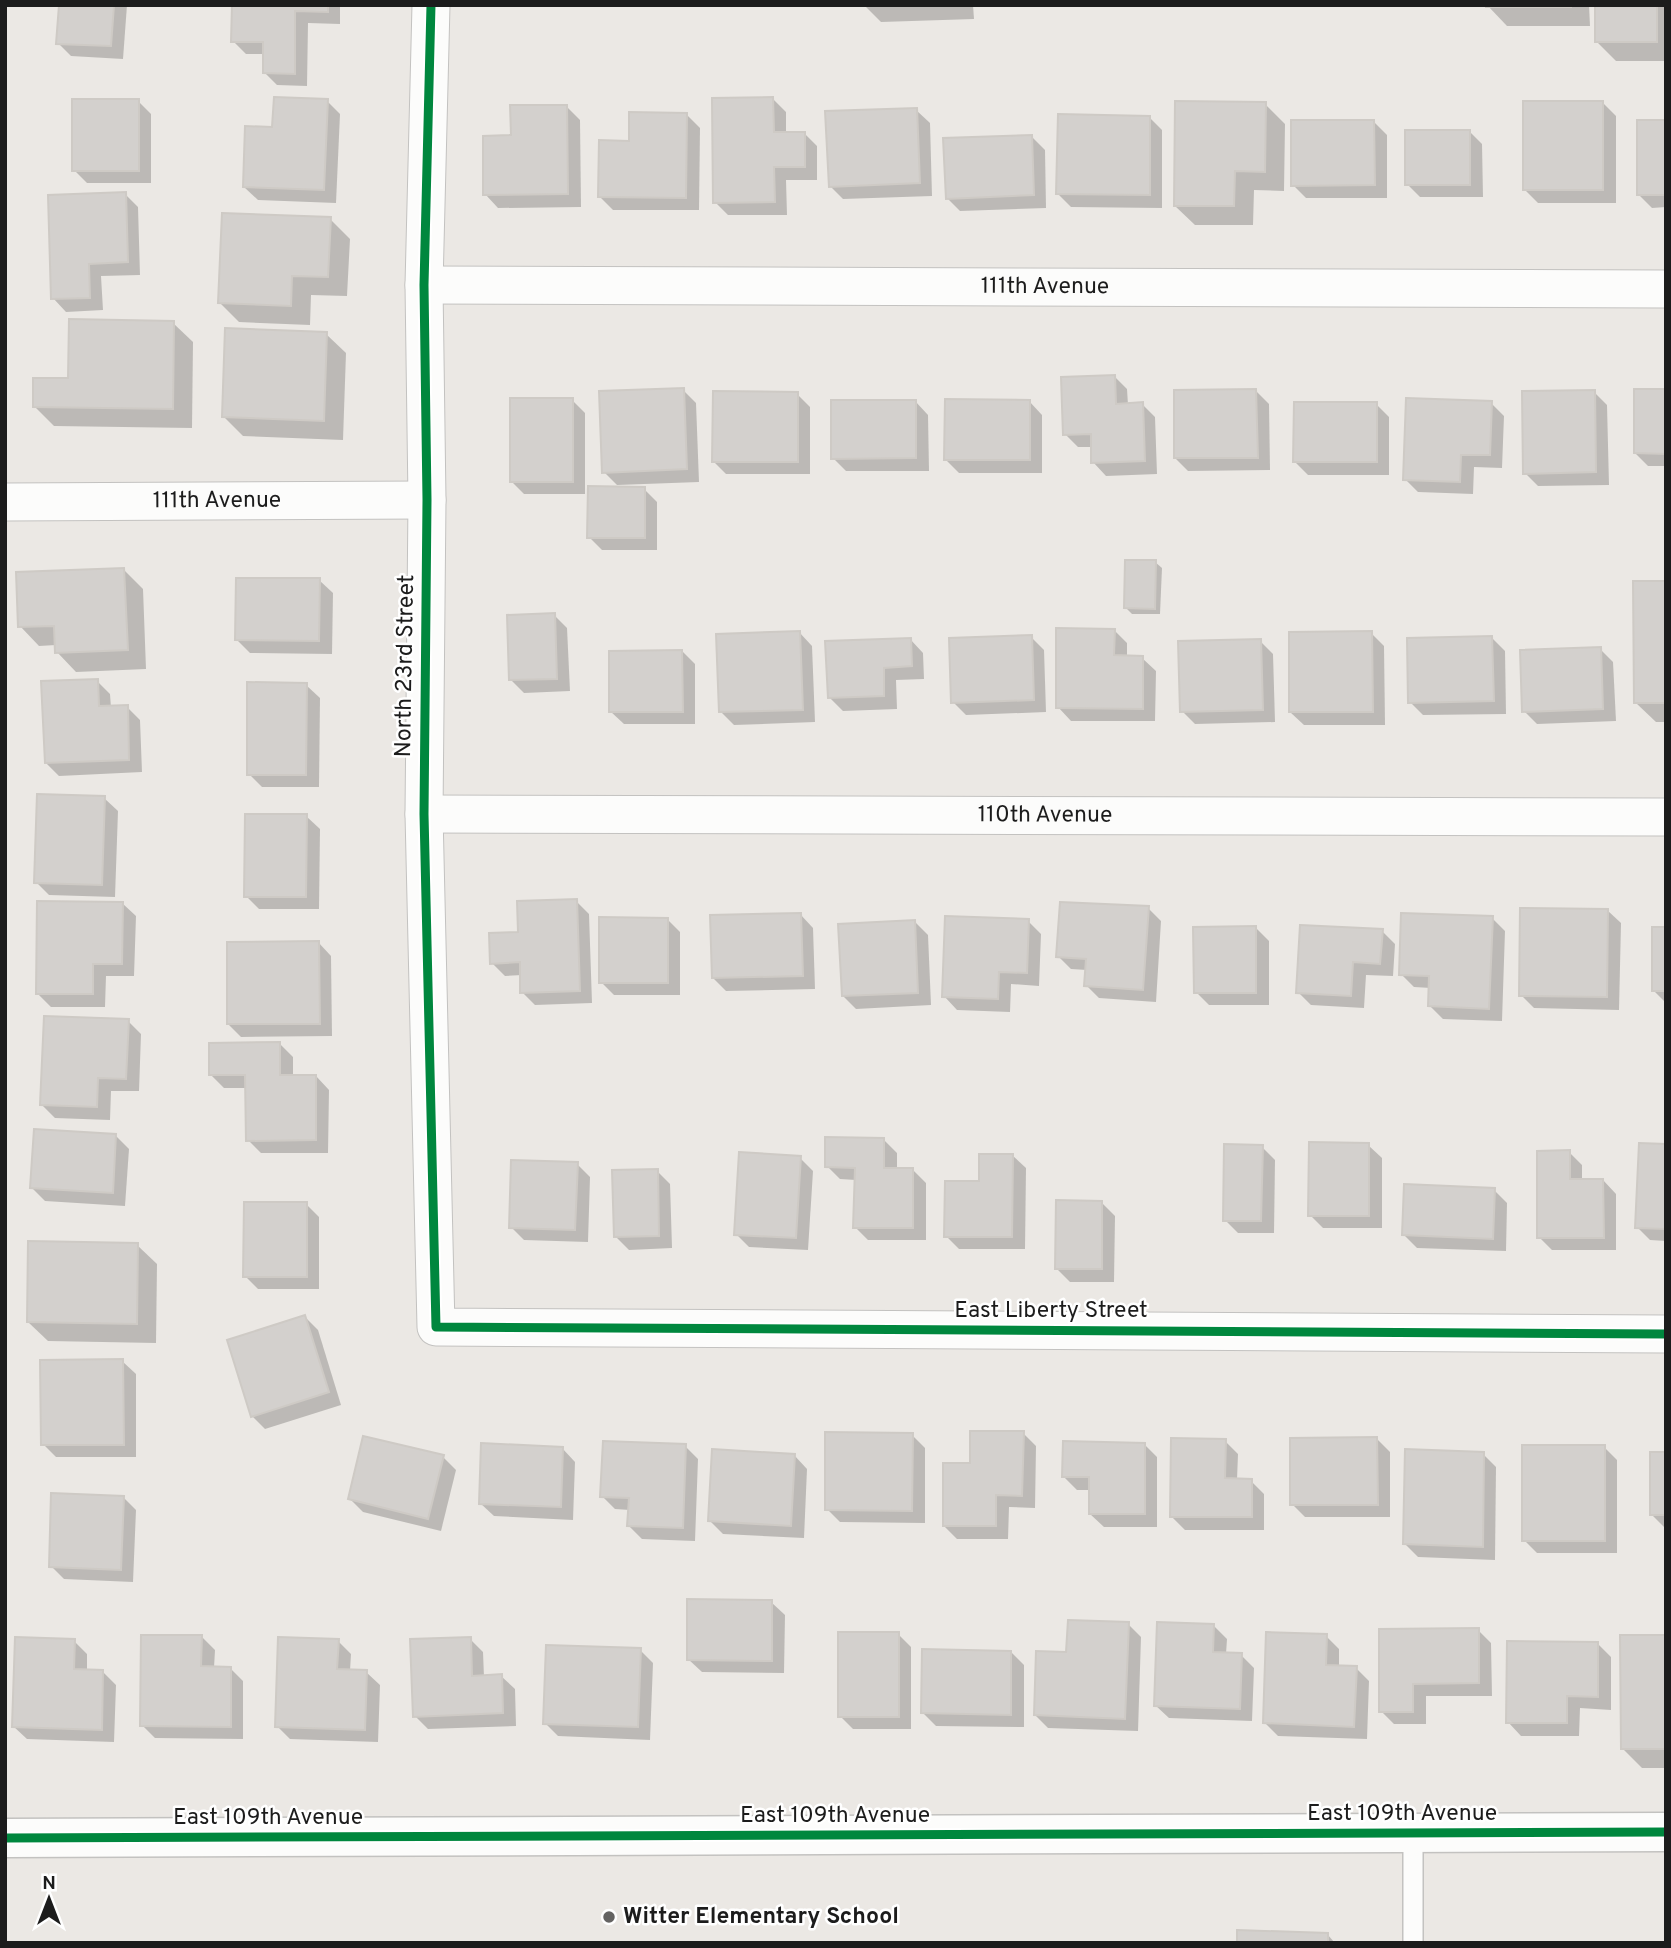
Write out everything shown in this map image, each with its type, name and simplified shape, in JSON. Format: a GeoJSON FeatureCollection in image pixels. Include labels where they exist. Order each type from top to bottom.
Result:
{"type":"FeatureCollection","features":[{"type":"Feature","properties":{"kind":"street","name":"North 23rd Street"},"geometry":{"type":"LineString","coordinates":[[431,5],[424,285],[427,500],[424,814],[436,1327]]}},
{"type":"Feature","properties":{"kind":"street","name":"111th Avenue"},"geometry":{"type":"LineString","coordinates":[[424,285],[1666,289]]}},
{"type":"Feature","properties":{"kind":"street","name":"111th Avenue"},"geometry":{"type":"LineString","coordinates":[[5,502],[427,500]]}},
{"type":"Feature","properties":{"kind":"street","name":"110th Avenue"},"geometry":{"type":"LineString","coordinates":[[424,814],[1666,817]]}},
{"type":"Feature","properties":{"kind":"street","name":"East Liberty Street"},"geometry":{"type":"LineString","coordinates":[[436,1327],[1666,1334]]}},
{"type":"Feature","properties":{"kind":"street","name":"East 109th Avenue"},"geometry":{"type":"LineString","coordinates":[[5,1838],[1666,1832]]}},
{"type":"Feature","properties":{"kind":"lane"},"geometry":{"type":"LineString","coordinates":[[1413,1833],[1413,1943]]}},
{"type":"Feature","properties":{"kind":"building"},"geometry":{"type":"Polygon","coordinates":[[[59,5],[114,5],[111,46],[56,44],[59,5]]]}},
{"type":"Feature","properties":{"kind":"building"},"geometry":{"type":"Polygon","coordinates":[[[232,5],[328,5],[328,12],[295,11],[295,74],[263,73],[263,42],[231,42],[232,5]]]}},
{"type":"Feature","properties":{"kind":"building"},"geometry":{"type":"Polygon","coordinates":[[[1571,5],[1571,7],[1486,7],[1571,5]]]}},
{"type":"Feature","properties":{"kind":"building"},"geometry":{"type":"Polygon","coordinates":[[[1595,5],[1657,5],[1657,42],[1595,42],[1595,5]]]}},
{"type":"Feature","properties":{"kind":"building"},"geometry":{"type":"Polygon","coordinates":[[[274,97],[328,99],[324,190],[243,187],[245,126],[272,127],[274,97]]]}},
{"type":"Feature","properties":{"kind":"building"},"geometry":{"type":"Polygon","coordinates":[[[773,97],[774,132],[805,132],[805,167],[774,167],[775,202],[713,203],[712,98],[773,97]]]}},
{"type":"Feature","properties":{"kind":"building"},"geometry":{"type":"Polygon","coordinates":[[[72,99],[139,99],[139,171],[72,171],[72,99]]]}},
{"type":"Feature","properties":{"kind":"building"},"geometry":{"type":"Polygon","coordinates":[[[1175,101],[1266,102],[1265,172],[1235,171],[1234,206],[1174,206],[1175,101]]]}},
{"type":"Feature","properties":{"kind":"building"},"geometry":{"type":"Polygon","coordinates":[[[1523,101],[1603,101],[1603,190],[1523,190],[1523,101]]]}},
{"type":"Feature","properties":{"kind":"building"},"geometry":{"type":"Polygon","coordinates":[[[510,105],[567,105],[568,194],[483,195],[483,136],[511,135],[510,105]]]}},
{"type":"Feature","properties":{"kind":"building"},"geometry":{"type":"Polygon","coordinates":[[[917,108],[920,183],[829,187],[825,111],[917,108]]]}},
{"type":"Feature","properties":{"kind":"building"},"geometry":{"type":"Polygon","coordinates":[[[629,112],[687,113],[686,198],[598,197],[599,140],[629,141],[629,112]]]}},
{"type":"Feature","properties":{"kind":"building"},"geometry":{"type":"Polygon","coordinates":[[[1058,114],[1150,116],[1150,195],[1056,194],[1058,114]]]}},
{"type":"Feature","properties":{"kind":"building"},"geometry":{"type":"Polygon","coordinates":[[[1291,120],[1374,120],[1375,185],[1291,186],[1291,120]]]}},
{"type":"Feature","properties":{"kind":"building"},"geometry":{"type":"Polygon","coordinates":[[[1637,120],[1666,120],[1666,195],[1637,195],[1637,120]]]}},
{"type":"Feature","properties":{"kind":"building"},"geometry":{"type":"Polygon","coordinates":[[[1405,130],[1470,130],[1470,185],[1405,185],[1405,130]]]}},
{"type":"Feature","properties":{"kind":"building"},"geometry":{"type":"Polygon","coordinates":[[[1032,135],[1034,195],[946,199],[943,138],[1032,135]]]}},
{"type":"Feature","properties":{"kind":"building"},"geometry":{"type":"Polygon","coordinates":[[[126,192],[128,262],[89,264],[90,298],[51,299],[48,195],[126,192]]]}},
{"type":"Feature","properties":{"kind":"building"},"geometry":{"type":"Polygon","coordinates":[[[222,213],[331,217],[328,277],[292,276],[291,306],[218,303],[222,213]]]}},
{"type":"Feature","properties":{"kind":"building"},"geometry":{"type":"Polygon","coordinates":[[[69,319],[174,321],[173,409],[33,407],[33,378],[68,378],[69,319]]]}},
{"type":"Feature","properties":{"kind":"building"},"geometry":{"type":"Polygon","coordinates":[[[225,328],[327,332],[324,421],[222,417],[225,328]]]}},
{"type":"Feature","properties":{"kind":"building"},"geometry":{"type":"Polygon","coordinates":[[[1115,375],[1116,404],[1143,402],[1145,461],[1091,463],[1091,434],[1063,435],[1061,377],[1115,375]]]}},
{"type":"Feature","properties":{"kind":"building"},"geometry":{"type":"Polygon","coordinates":[[[684,388],[687,469],[602,473],[599,391],[684,388]]]}},
{"type":"Feature","properties":{"kind":"building"},"geometry":{"type":"Polygon","coordinates":[[[1256,389],[1258,458],[1174,458],[1174,390],[1256,389]]]}},
{"type":"Feature","properties":{"kind":"building"},"geometry":{"type":"Polygon","coordinates":[[[1634,389],[1666,389],[1666,454],[1634,453],[1634,389]]]}},
{"type":"Feature","properties":{"kind":"building"},"geometry":{"type":"Polygon","coordinates":[[[1595,390],[1596,472],[1523,474],[1522,391],[1595,390]]]}},
{"type":"Feature","properties":{"kind":"building"},"geometry":{"type":"Polygon","coordinates":[[[713,391],[798,392],[798,462],[712,462],[713,391]]]}},
{"type":"Feature","properties":{"kind":"building"},"geometry":{"type":"Polygon","coordinates":[[[510,398],[573,398],[573,482],[510,482],[510,398]]]}},
{"type":"Feature","properties":{"kind":"building"},"geometry":{"type":"Polygon","coordinates":[[[1406,398],[1492,401],[1490,455],[1461,455],[1460,482],[1403,480],[1406,398]]]}},
{"type":"Feature","properties":{"kind":"building"},"geometry":{"type":"Polygon","coordinates":[[[945,399],[1030,400],[1030,460],[944,460],[945,399]]]}},
{"type":"Feature","properties":{"kind":"building"},"geometry":{"type":"Polygon","coordinates":[[[831,400],[916,400],[916,458],[831,459],[831,400]]]}},
{"type":"Feature","properties":{"kind":"building"},"geometry":{"type":"Polygon","coordinates":[[[1294,402],[1377,402],[1377,462],[1293,462],[1294,402]]]}},
{"type":"Feature","properties":{"kind":"building"},"geometry":{"type":"Polygon","coordinates":[[[588,486],[645,487],[645,538],[587,538],[588,486]]]}},
{"type":"Feature","properties":{"kind":"building"},"geometry":{"type":"Polygon","coordinates":[[[1125,560],[1156,560],[1155,609],[1124,608],[1125,560]]]}},
{"type":"Feature","properties":{"kind":"building"},"geometry":{"type":"Polygon","coordinates":[[[124,568],[128,650],[55,653],[54,626],[18,627],[16,572],[124,568]]]}},
{"type":"Feature","properties":{"kind":"building"},"geometry":{"type":"Polygon","coordinates":[[[236,578],[320,578],[319,641],[235,640],[236,578]]]}},
{"type":"Feature","properties":{"kind":"building"},"geometry":{"type":"Polygon","coordinates":[[[1633,581],[1666,581],[1666,703],[1634,703],[1633,581]]]}},
{"type":"Feature","properties":{"kind":"building"},"geometry":{"type":"Polygon","coordinates":[[[555,613],[557,679],[509,680],[507,615],[555,613]]]}},
{"type":"Feature","properties":{"kind":"building"},"geometry":{"type":"Polygon","coordinates":[[[1056,628],[1115,629],[1114,655],[1143,656],[1143,709],[1056,708],[1056,628]]]}},
{"type":"Feature","properties":{"kind":"building"},"geometry":{"type":"Polygon","coordinates":[[[800,631],[803,710],[719,712],[716,634],[800,631]]]}},
{"type":"Feature","properties":{"kind":"building"},"geometry":{"type":"Polygon","coordinates":[[[1372,631],[1373,712],[1289,712],[1289,632],[1372,631]]]}},
{"type":"Feature","properties":{"kind":"building"},"geometry":{"type":"Polygon","coordinates":[[[1032,635],[1034,700],[951,703],[949,638],[1032,635]]]}},
{"type":"Feature","properties":{"kind":"building"},"geometry":{"type":"Polygon","coordinates":[[[1492,636],[1494,701],[1408,703],[1407,638],[1492,636]]]}},
{"type":"Feature","properties":{"kind":"building"},"geometry":{"type":"Polygon","coordinates":[[[911,638],[912,666],[884,668],[884,696],[828,698],[825,641],[911,638]]]}},
{"type":"Feature","properties":{"kind":"building"},"geometry":{"type":"Polygon","coordinates":[[[1261,639],[1263,710],[1180,712],[1178,641],[1261,639]]]}},
{"type":"Feature","properties":{"kind":"building"},"geometry":{"type":"Polygon","coordinates":[[[1601,647],[1603,709],[1522,712],[1520,650],[1601,647]]]}},
{"type":"Feature","properties":{"kind":"building"},"geometry":{"type":"Polygon","coordinates":[[[682,650],[683,712],[609,712],[609,651],[682,650]]]}},
{"type":"Feature","properties":{"kind":"building"},"geometry":{"type":"Polygon","coordinates":[[[98,679],[99,706],[128,705],[129,760],[45,763],[41,681],[98,679]]]}},
{"type":"Feature","properties":{"kind":"building"},"geometry":{"type":"Polygon","coordinates":[[[247,682],[307,683],[306,775],[247,775],[247,682]]]}},
{"type":"Feature","properties":{"kind":"building"},"geometry":{"type":"Polygon","coordinates":[[[37,794],[105,796],[102,885],[34,883],[37,794]]]}},
{"type":"Feature","properties":{"kind":"building"},"geometry":{"type":"Polygon","coordinates":[[[245,814],[307,814],[306,897],[244,897],[245,814]]]}},
{"type":"Feature","properties":{"kind":"building"},"geometry":{"type":"Polygon","coordinates":[[[577,899],[580,991],[520,993],[520,962],[490,964],[489,933],[518,932],[517,901],[577,899]]]}},
{"type":"Feature","properties":{"kind":"building"},"geometry":{"type":"Polygon","coordinates":[[[37,901],[123,902],[122,964],[93,964],[93,994],[36,994],[37,901]]]}},
{"type":"Feature","properties":{"kind":"building"},"geometry":{"type":"Polygon","coordinates":[[[1060,902],[1149,906],[1143,990],[1084,986],[1086,959],[1056,957],[1060,902]]]}},
{"type":"Feature","properties":{"kind":"building"},"geometry":{"type":"Polygon","coordinates":[[[1520,908],[1608,909],[1607,997],[1519,996],[1520,908]]]}},
{"type":"Feature","properties":{"kind":"building"},"geometry":{"type":"Polygon","coordinates":[[[801,913],[803,976],[712,978],[710,915],[801,913]]]}},
{"type":"Feature","properties":{"kind":"building"},"geometry":{"type":"Polygon","coordinates":[[[1401,913],[1493,916],[1489,1009],[1428,1006],[1429,976],[1399,975],[1401,913]]]}},
{"type":"Feature","properties":{"kind":"building"},"geometry":{"type":"Polygon","coordinates":[[[945,916],[1029,919],[1027,973],[999,972],[998,999],[942,997],[945,916]]]}},
{"type":"Feature","properties":{"kind":"building"},"geometry":{"type":"Polygon","coordinates":[[[599,917],[668,918],[668,983],[599,983],[599,917]]]}},
{"type":"Feature","properties":{"kind":"building"},"geometry":{"type":"Polygon","coordinates":[[[915,920],[918,993],[842,996],[838,924],[915,920]]]}},
{"type":"Feature","properties":{"kind":"building"},"geometry":{"type":"Polygon","coordinates":[[[1300,925],[1383,929],[1380,964],[1353,962],[1351,996],[1296,993],[1300,925]]]}},
{"type":"Feature","properties":{"kind":"building"},"geometry":{"type":"Polygon","coordinates":[[[1256,926],[1256,993],[1194,993],[1193,927],[1256,926]]]}},
{"type":"Feature","properties":{"kind":"building"},"geometry":{"type":"Polygon","coordinates":[[[1652,927],[1666,927],[1666,991],[1652,991],[1652,927]]]}},
{"type":"Feature","properties":{"kind":"building"},"geometry":{"type":"Polygon","coordinates":[[[319,941],[320,1024],[227,1024],[227,942],[319,941]]]}},
{"type":"Feature","properties":{"kind":"building"},"geometry":{"type":"Polygon","coordinates":[[[44,1016],[129,1019],[126,1079],[98,1078],[97,1107],[40,1105],[44,1016]]]}},
{"type":"Feature","properties":{"kind":"building"},"geometry":{"type":"Polygon","coordinates":[[[280,1042],[280,1075],[316,1075],[316,1140],[246,1141],[245,1075],[209,1075],[209,1043],[280,1042]]]}},
{"type":"Feature","properties":{"kind":"building"},"geometry":{"type":"Polygon","coordinates":[[[34,1129],[116,1134],[113,1193],[30,1188],[34,1129]]]}},
{"type":"Feature","properties":{"kind":"building"},"geometry":{"type":"Polygon","coordinates":[[[825,1137],[884,1138],[884,1168],[913,1168],[913,1228],[853,1228],[855,1168],[825,1167],[825,1137]]]}},
{"type":"Feature","properties":{"kind":"building"},"geometry":{"type":"Polygon","coordinates":[[[1309,1142],[1369,1143],[1369,1216],[1308,1216],[1309,1142]]]}},
{"type":"Feature","properties":{"kind":"building"},"geometry":{"type":"Polygon","coordinates":[[[1639,1143],[1666,1144],[1666,1229],[1635,1228],[1639,1143]]]}},
{"type":"Feature","properties":{"kind":"building"},"geometry":{"type":"Polygon","coordinates":[[[1224,1144],[1263,1145],[1261,1221],[1223,1221],[1224,1144]]]}},
{"type":"Feature","properties":{"kind":"building"},"geometry":{"type":"Polygon","coordinates":[[[1570,1150],[1570,1179],[1603,1179],[1604,1238],[1537,1238],[1537,1151],[1570,1150]]]}},
{"type":"Feature","properties":{"kind":"building"},"geometry":{"type":"Polygon","coordinates":[[[739,1152],[801,1156],[796,1238],[734,1235],[739,1152]]]}},
{"type":"Feature","properties":{"kind":"building"},"geometry":{"type":"Polygon","coordinates":[[[979,1154],[1013,1154],[1012,1237],[944,1237],[945,1181],[979,1181],[979,1154]]]}},
{"type":"Feature","properties":{"kind":"building"},"geometry":{"type":"Polygon","coordinates":[[[511,1160],[578,1162],[575,1230],[509,1228],[511,1160]]]}},
{"type":"Feature","properties":{"kind":"building"},"geometry":{"type":"Polygon","coordinates":[[[658,1169],[659,1236],[614,1237],[612,1170],[658,1169]]]}},
{"type":"Feature","properties":{"kind":"building"},"geometry":{"type":"Polygon","coordinates":[[[1404,1184],[1495,1188],[1493,1239],[1402,1235],[1404,1184]]]}},
{"type":"Feature","properties":{"kind":"building"},"geometry":{"type":"Polygon","coordinates":[[[1056,1200],[1102,1201],[1102,1269],[1055,1269],[1056,1200]]]}},
{"type":"Feature","properties":{"kind":"building"},"geometry":{"type":"Polygon","coordinates":[[[244,1202],[307,1202],[307,1277],[243,1277],[244,1202]]]}},
{"type":"Feature","properties":{"kind":"building"},"geometry":{"type":"Polygon","coordinates":[[[28,1241],[138,1243],[137,1324],[27,1322],[28,1241]]]}},
{"type":"Feature","properties":{"kind":"building"},"geometry":{"type":"Polygon","coordinates":[[[305,1315],[329,1392],[251,1417],[227,1340],[305,1315]]]}},
{"type":"Feature","properties":{"kind":"building"},"geometry":{"type":"Polygon","coordinates":[[[123,1359],[124,1445],[41,1445],[40,1360],[123,1359]]]}},
{"type":"Feature","properties":{"kind":"building"},"geometry":{"type":"Polygon","coordinates":[[[970,1431],[1024,1431],[1022,1496],[996,1495],[996,1526],[943,1526],[943,1463],[970,1463],[970,1431]]]}},
{"type":"Feature","properties":{"kind":"building"},"geometry":{"type":"Polygon","coordinates":[[[825,1432],[913,1433],[912,1511],[825,1510],[825,1432]]]}},
{"type":"Feature","properties":{"kind":"building"},"geometry":{"type":"Polygon","coordinates":[[[363,1436],[444,1455],[428,1519],[348,1499],[363,1436]]]}},
{"type":"Feature","properties":{"kind":"building"},"geometry":{"type":"Polygon","coordinates":[[[1377,1437],[1378,1505],[1290,1505],[1290,1438],[1377,1437]]]}},
{"type":"Feature","properties":{"kind":"building"},"geometry":{"type":"Polygon","coordinates":[[[1171,1438],[1226,1439],[1225,1478],[1252,1479],[1252,1517],[1170,1517],[1171,1438]]]}},
{"type":"Feature","properties":{"kind":"building"},"geometry":{"type":"Polygon","coordinates":[[[603,1441],[686,1444],[683,1528],[627,1526],[629,1498],[600,1497],[603,1441]]]}},
{"type":"Feature","properties":{"kind":"building"},"geometry":{"type":"Polygon","coordinates":[[[1063,1441],[1145,1443],[1145,1514],[1089,1514],[1089,1477],[1062,1477],[1063,1441]]]}},
{"type":"Feature","properties":{"kind":"building"},"geometry":{"type":"Polygon","coordinates":[[[481,1443],[563,1447],[561,1507],[479,1504],[481,1443]]]}},
{"type":"Feature","properties":{"kind":"building"},"geometry":{"type":"Polygon","coordinates":[[[1522,1445],[1605,1445],[1605,1541],[1522,1541],[1522,1445]]]}},
{"type":"Feature","properties":{"kind":"building"},"geometry":{"type":"Polygon","coordinates":[[[712,1449],[795,1454],[791,1526],[708,1521],[712,1449]]]}},
{"type":"Feature","properties":{"kind":"building"},"geometry":{"type":"Polygon","coordinates":[[[1405,1449],[1484,1452],[1483,1547],[1403,1544],[1405,1449]]]}},
{"type":"Feature","properties":{"kind":"building"},"geometry":{"type":"Polygon","coordinates":[[[1650,1452],[1666,1452],[1666,1515],[1650,1515],[1650,1452]]]}},
{"type":"Feature","properties":{"kind":"building"},"geometry":{"type":"Polygon","coordinates":[[[51,1493],[124,1496],[121,1570],[49,1567],[51,1493]]]}},
{"type":"Feature","properties":{"kind":"building"},"geometry":{"type":"Polygon","coordinates":[[[687,1599],[772,1600],[772,1661],[687,1660],[687,1599]]]}},
{"type":"Feature","properties":{"kind":"building"},"geometry":{"type":"Polygon","coordinates":[[[1068,1620],[1129,1622],[1125,1719],[1034,1715],[1036,1651],[1066,1652],[1068,1620]]]}},
{"type":"Feature","properties":{"kind":"building"},"geometry":{"type":"Polygon","coordinates":[[[1157,1622],[1214,1624],[1213,1652],[1242,1653],[1240,1709],[1154,1706],[1157,1622]]]}},
{"type":"Feature","properties":{"kind":"building"},"geometry":{"type":"Polygon","coordinates":[[[1479,1628],[1479,1683],[1413,1684],[1413,1712],[1379,1712],[1379,1629],[1479,1628]]]}},
{"type":"Feature","properties":{"kind":"building"},"geometry":{"type":"Polygon","coordinates":[[[838,1632],[899,1632],[899,1717],[838,1717],[838,1632]]]}},
{"type":"Feature","properties":{"kind":"building"},"geometry":{"type":"Polygon","coordinates":[[[1266,1632],[1327,1634],[1326,1665],[1357,1666],[1354,1727],[1263,1723],[1266,1632]]]}},
{"type":"Feature","properties":{"kind":"building"},"geometry":{"type":"Polygon","coordinates":[[[141,1635],[202,1635],[201,1666],[231,1667],[231,1727],[140,1726],[141,1635]]]}},
{"type":"Feature","properties":{"kind":"building"},"geometry":{"type":"Polygon","coordinates":[[[1620,1635],[1666,1635],[1666,1749],[1621,1749],[1620,1635]]]}},
{"type":"Feature","properties":{"kind":"building"},"geometry":{"type":"Polygon","coordinates":[[[15,1637],[75,1639],[74,1669],[103,1670],[102,1730],[12,1727],[15,1637]]]}},
{"type":"Feature","properties":{"kind":"building"},"geometry":{"type":"Polygon","coordinates":[[[278,1637],[339,1639],[337,1669],[367,1670],[365,1730],[275,1727],[278,1637]]]}},
{"type":"Feature","properties":{"kind":"building"},"geometry":{"type":"Polygon","coordinates":[[[471,1637],[472,1676],[502,1674],[503,1713],[413,1717],[410,1639],[471,1637]]]}},
{"type":"Feature","properties":{"kind":"building"},"geometry":{"type":"Polygon","coordinates":[[[1507,1641],[1598,1642],[1598,1697],[1567,1696],[1567,1723],[1506,1723],[1507,1641]]]}},
{"type":"Feature","properties":{"kind":"building"},"geometry":{"type":"Polygon","coordinates":[[[546,1645],[641,1648],[638,1727],[543,1724],[546,1645]]]}},
{"type":"Feature","properties":{"kind":"building"},"geometry":{"type":"Polygon","coordinates":[[[922,1649],[1011,1651],[1011,1715],[921,1713],[922,1649]]]}},
{"type":"Feature","properties":{"kind":"building"},"geometry":{"type":"Polygon","coordinates":[[[1237,1930],[1328,1933],[1328,1943],[1237,1943],[1237,1930]]]}},
{"type":"Feature","properties":{"kind":"cycle path"},"geometry":{"type":"LineString","coordinates":[[431,5],[424,285],[427,500],[424,814],[436,1327],[1666,1334]]}},
{"type":"Feature","properties":{"kind":"cycle path"},"geometry":{"type":"LineString","coordinates":[[5,1838],[1666,1832]]}},
{"type":"Feature","properties":{"kind":"place","name":"Witter Elementary School"},"geometry":{"type":"Point","coordinates":[609,1917]}}]}
